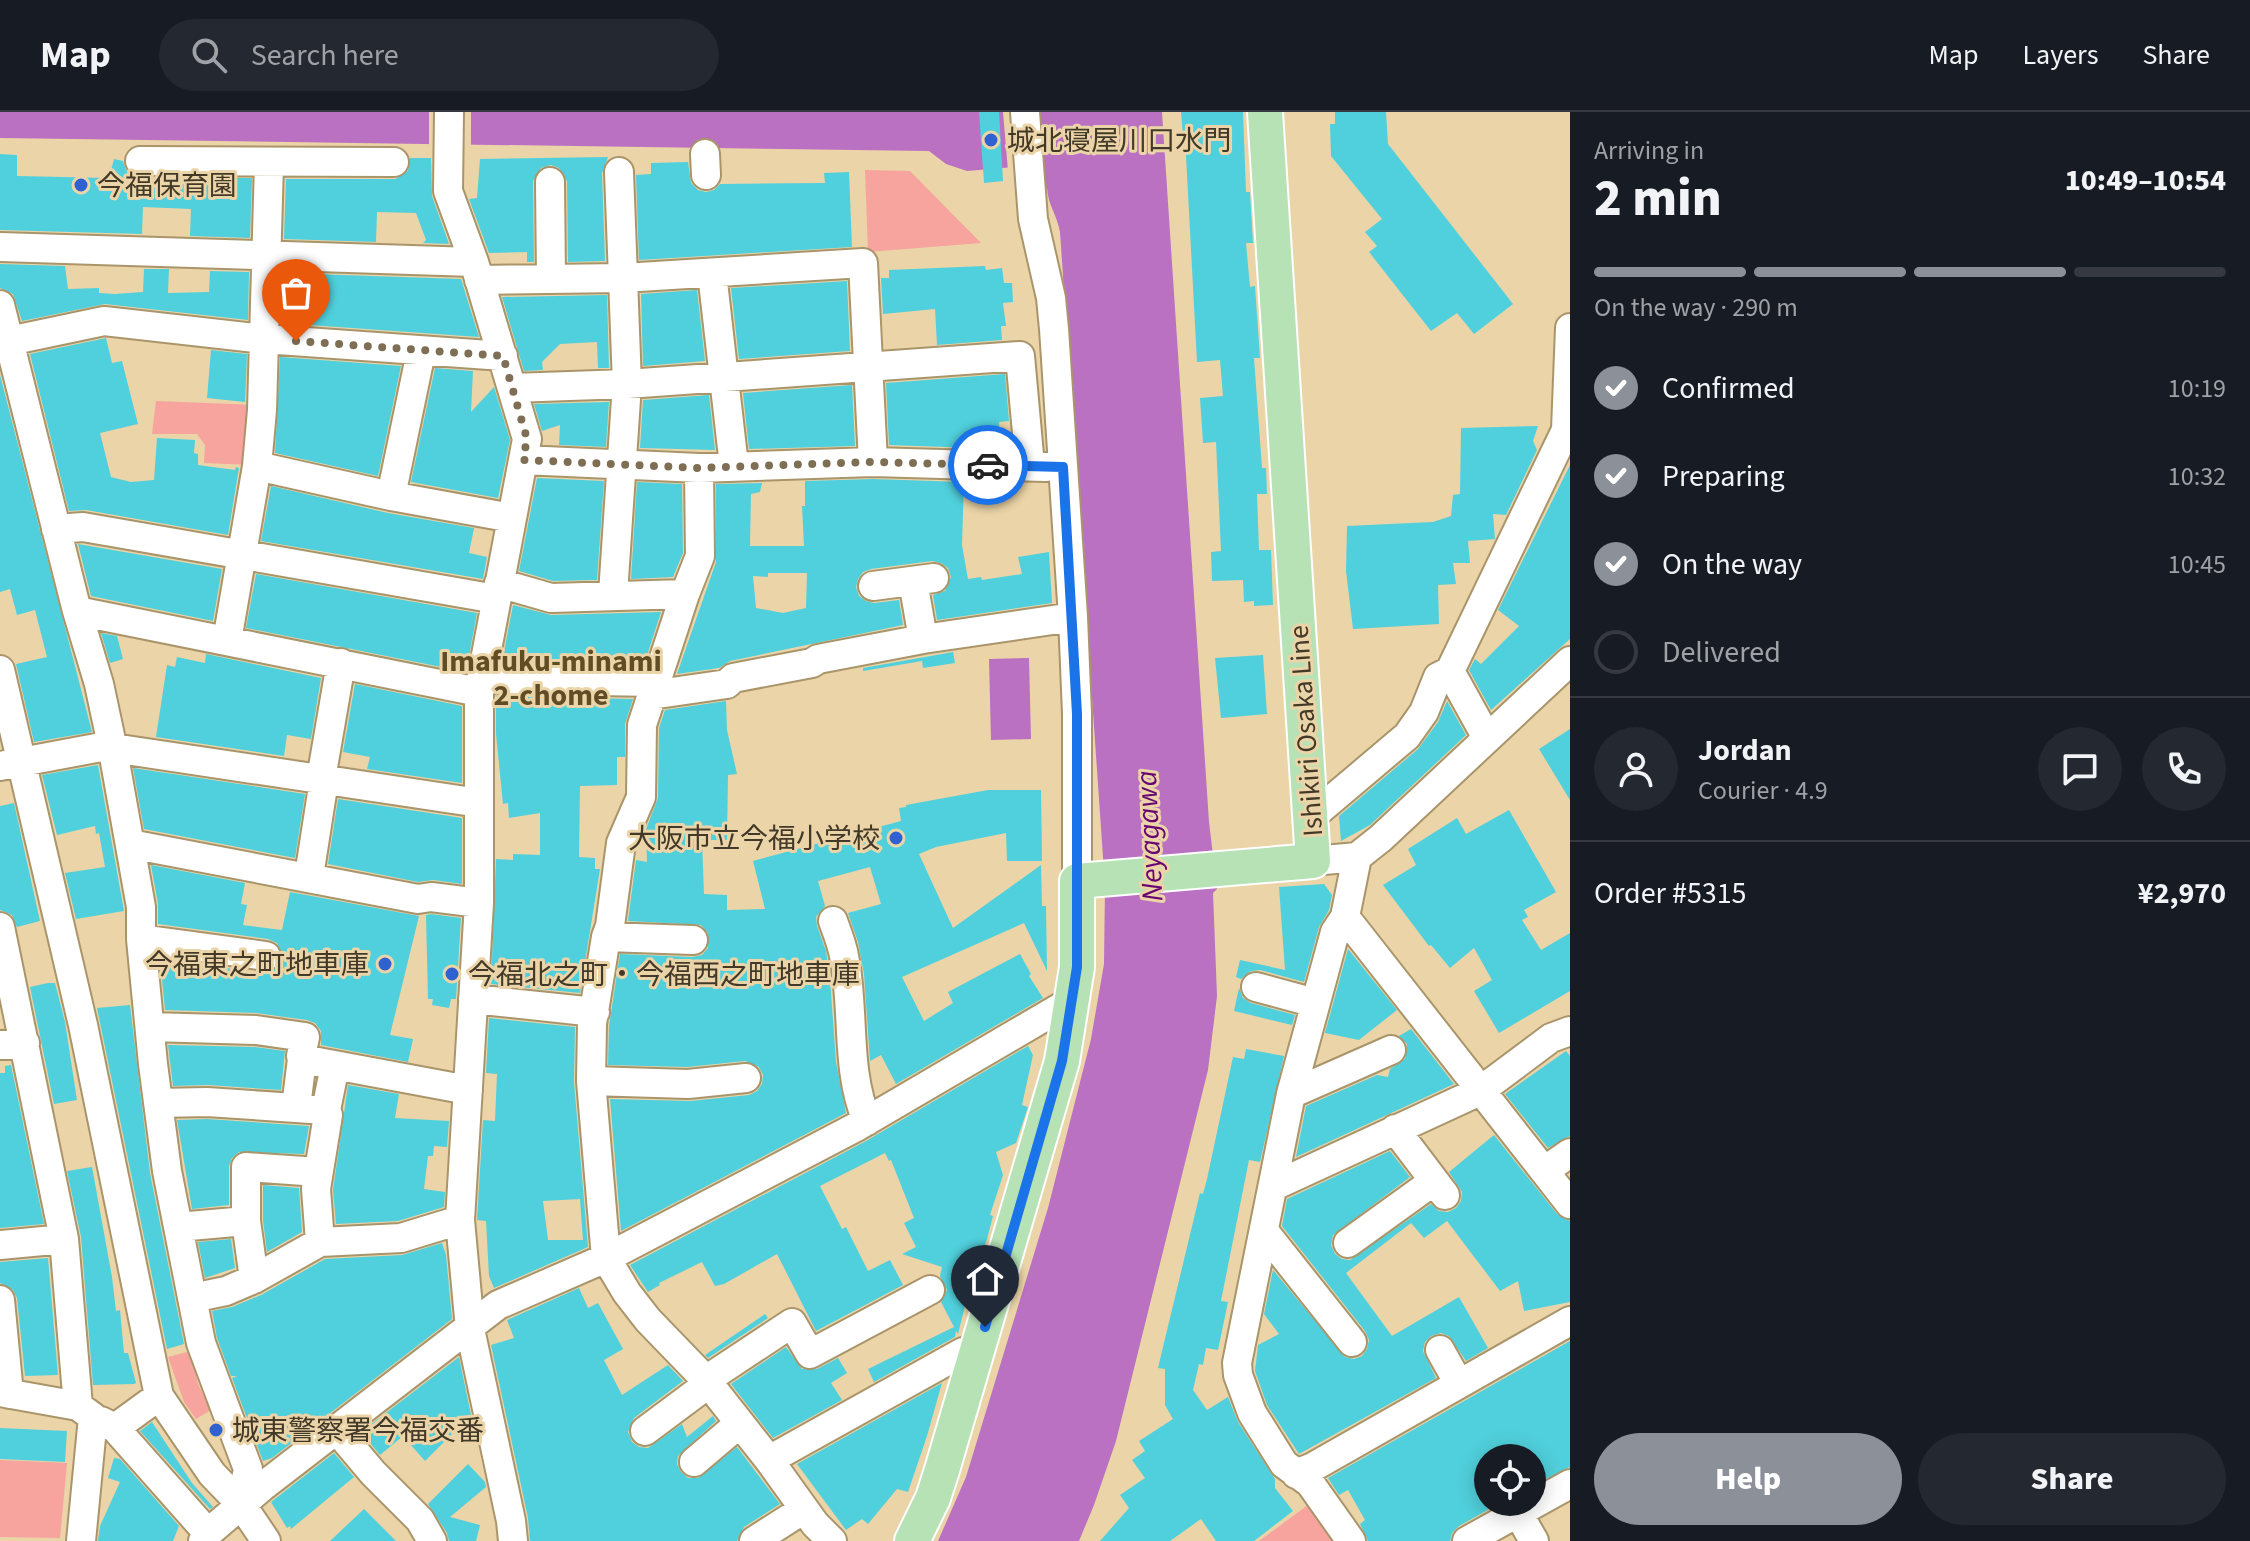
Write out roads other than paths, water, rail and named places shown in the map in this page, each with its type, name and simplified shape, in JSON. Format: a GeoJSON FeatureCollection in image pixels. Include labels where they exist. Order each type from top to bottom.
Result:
{"type":"FeatureCollection","features":[{"type":"Feature","properties":{"kind":"main road","name":"Ishikiri Osaka Line"},"geometry":{"type":"LineString","coordinates":[[1088,880],[1313,861],[1265,112]]}},
{"type":"Feature","properties":{"kind":"main road"},"geometry":{"type":"LineString","coordinates":[[912,1541],[933,1498],[1056,1084],[1073,1000],[1088,880]]}},
{"type":"Feature","properties":{"kind":"street"},"geometry":{"type":"LineString","coordinates":[[449,112],[448,191],[477,271],[527,439],[480,686],[479,903],[460,1220],[470,1329],[513,1541]]}},
{"type":"Feature","properties":{"kind":"street"},"geometry":{"type":"LineString","coordinates":[[1025,112],[1031,199],[1053,315],[1088,880]]}},
{"type":"Feature","properties":{"kind":"street"},"geometry":{"type":"LineString","coordinates":[[140,161],[394,162]]}},
{"type":"Feature","properties":{"kind":"street"},"geometry":{"type":"LineString","coordinates":[[227,641],[257,466],[262,410],[269,163]]}},
{"type":"Feature","properties":{"kind":"street"},"geometry":{"type":"LineString","coordinates":[[613,594],[627,384],[619,172]]}},
{"type":"Feature","properties":{"kind":"street"},"geometry":{"type":"LineString","coordinates":[[550,182],[551,279]]}},
{"type":"Feature","properties":{"kind":"street"},"geometry":{"type":"LineString","coordinates":[[0,247],[267,256],[551,279],[623,278],[863,263],[873,462]]}},
{"type":"Feature","properties":{"kind":"street"},"geometry":{"type":"LineString","coordinates":[[712,273],[734,466]]}},
{"type":"Feature","properties":{"kind":"street"},"geometry":{"type":"LineString","coordinates":[[0,305],[77,611],[99,684],[112,747],[141,907],[141,939],[158,1103],[178,1227],[201,1343],[248,1469],[241,1504]]}},
{"type":"Feature","properties":{"kind":"street"},"geometry":{"type":"LineString","coordinates":[[9,341],[104,321],[264,339],[503,356]]}},
{"type":"Feature","properties":{"kind":"street"},"geometry":{"type":"LineString","coordinates":[[1310,818],[1407,736],[1424,712],[1438,677],[1450,671],[1566,430],[1570,328]]}},
{"type":"Feature","properties":{"kind":"street"},"geometry":{"type":"LineString","coordinates":[[391,496],[421,352]]}},
{"type":"Feature","properties":{"kind":"street"},"geometry":{"type":"LineString","coordinates":[[512,388],[627,384],[1020,356],[1030,466]]}},
{"type":"Feature","properties":{"kind":"street"},"geometry":{"type":"LineString","coordinates":[[523,460],[699,468],[873,462],[1063,467]]}},
{"type":"Feature","properties":{"kind":"street"},"geometry":{"type":"LineString","coordinates":[[257,466],[391,496],[512,518]]}},
{"type":"Feature","properties":{"kind":"street"},"geometry":{"type":"LineString","coordinates":[[699,468],[700,556],[642,725],[641,797],[621,843],[592,1024],[591,1081],[606,1258],[648,1320],[707,1382],[832,1541]]}},
{"type":"Feature","properties":{"kind":"street"},"geometry":{"type":"LineString","coordinates":[[56,529],[83,527],[243,556],[551,598],[685,594]]}},
{"type":"Feature","properties":{"kind":"street"},"geometry":{"type":"LineString","coordinates":[[873,586],[924,579],[923,639]]}},
{"type":"Feature","properties":{"kind":"street"},"geometry":{"type":"LineString","coordinates":[[77,611],[341,663],[480,686],[654,688],[727,684],[733,678],[923,639],[1073,617]]}},
{"type":"Feature","properties":{"kind":"street"},"geometry":{"type":"LineString","coordinates":[[1313,861],[1357,857],[1570,661]]}},
{"type":"Feature","properties":{"kind":"street"},"geometry":{"type":"LineString","coordinates":[[309,876],[341,663]]}},
{"type":"Feature","properties":{"kind":"street"},"geometry":{"type":"LineString","coordinates":[[0,670],[11,764],[83,1025],[159,1396],[212,1474],[241,1504],[266,1541]]}},
{"type":"Feature","properties":{"kind":"street"},"geometry":{"type":"LineString","coordinates":[[1450,671],[1487,738]]}},
{"type":"Feature","properties":{"kind":"street"},"geometry":{"type":"LineString","coordinates":[[11,764],[112,747],[479,803]]}},
{"type":"Feature","properties":{"kind":"street"},"geometry":{"type":"LineString","coordinates":[[130,844],[418,899],[431,897],[479,903]]}},
{"type":"Feature","properties":{"kind":"street"},"geometry":{"type":"LineString","coordinates":[[1351,1541],[1310,1483],[1284,1464],[1260,1428],[1238,1375],[1237,1363],[1291,1094],[1335,932],[1345,917],[1357,857]]}},
{"type":"Feature","properties":{"kind":"street"},"geometry":{"type":"LineString","coordinates":[[1345,917],[1570,1204]]}},
{"type":"Feature","properties":{"kind":"street"},"geometry":{"type":"LineString","coordinates":[[833,921],[844,956],[859,1102],[867,1121]]}},
{"type":"Feature","properties":{"kind":"street"},"geometry":{"type":"LineString","coordinates":[[606,937],[693,940]]}},
{"type":"Feature","properties":{"kind":"street"},"geometry":{"type":"LineString","coordinates":[[1,939],[13,1044],[64,1239],[96,1417],[81,1541]]}},
{"type":"Feature","properties":{"kind":"street"},"geometry":{"type":"LineString","coordinates":[[141,939],[266,956]]}},
{"type":"Feature","properties":{"kind":"street"},"geometry":{"type":"LineString","coordinates":[[1256,987],[1315,1003]]}},
{"type":"Feature","properties":{"kind":"street"},"geometry":{"type":"LineString","coordinates":[[473,999],[595,1012]]}},
{"type":"Feature","properties":{"kind":"street"},"geometry":{"type":"LineString","coordinates":[[0,1300],[5,1393],[96,1417],[206,1537],[241,1504],[498,1305],[606,1258],[867,1121],[1073,1000]]}},
{"type":"Feature","properties":{"kind":"street"},"geometry":{"type":"LineString","coordinates":[[150,1027],[256,1030],[305,1037],[296,1107]]}},
{"type":"Feature","properties":{"kind":"street"},"geometry":{"type":"LineString","coordinates":[[1274,1186],[1480,1091],[1551,1038],[1570,1031]]}},
{"type":"Feature","properties":{"kind":"street"},"geometry":{"type":"LineString","coordinates":[[1291,1094],[1391,1050]]}},
{"type":"Feature","properties":{"kind":"street"},"geometry":{"type":"LineString","coordinates":[[302,1059],[468,1090]]}},
{"type":"Feature","properties":{"kind":"street"},"geometry":{"type":"LineString","coordinates":[[320,1242],[316,1189],[335,1066]]}},
{"type":"Feature","properties":{"kind":"street"},"geometry":{"type":"LineString","coordinates":[[591,1081],[688,1084],[746,1078]]}},
{"type":"Feature","properties":{"kind":"street"},"geometry":{"type":"LineString","coordinates":[[158,1103],[207,1102],[326,1110]]}},
{"type":"Feature","properties":{"kind":"street"},"geometry":{"type":"LineString","coordinates":[[1363,1239],[1440,1188],[1395,1129]]}},
{"type":"Feature","properties":{"kind":"street"},"geometry":{"type":"LineString","coordinates":[[1544,1171],[1570,1153]]}},
{"type":"Feature","properties":{"kind":"street"},"geometry":{"type":"LineString","coordinates":[[254,1279],[246,1221],[246,1167],[287,1160],[318,1172]]}},
{"type":"Feature","properties":{"kind":"street"},"geometry":{"type":"LineString","coordinates":[[192,1298],[226,1291],[254,1279],[320,1242],[401,1238],[460,1220]]}},
{"type":"Feature","properties":{"kind":"street"},"geometry":{"type":"LineString","coordinates":[[178,1227],[246,1221]]}},
{"type":"Feature","properties":{"kind":"street"},"geometry":{"type":"LineString","coordinates":[[1264,1231],[1352,1342]]}},
{"type":"Feature","properties":{"kind":"street"},"geometry":{"type":"LineString","coordinates":[[0,1245],[64,1239]]}},
{"type":"Feature","properties":{"kind":"street"},"geometry":{"type":"LineString","coordinates":[[645,1431],[707,1382],[792,1323],[810,1354],[930,1290]]}},
{"type":"Feature","properties":{"kind":"street"},"geometry":{"type":"LineString","coordinates":[[1296,1474],[1570,1321]]}},
{"type":"Feature","properties":{"kind":"street"},"geometry":{"type":"LineString","coordinates":[[1440,1350],[1459,1384]]}},
{"type":"Feature","properties":{"kind":"street"},"geometry":{"type":"LineString","coordinates":[[769,1460],[963,1352]]}},
{"type":"Feature","properties":{"kind":"street"},"geometry":{"type":"LineString","coordinates":[[96,1417],[159,1396]]}},
{"type":"Feature","properties":{"kind":"street"},"geometry":{"type":"LineString","coordinates":[[694,1462],[740,1423]]}},
{"type":"Feature","properties":{"kind":"street"},"geometry":{"type":"LineString","coordinates":[[336,1429],[373,1473],[420,1520],[432,1541]]}},
{"type":"Feature","properties":{"kind":"street"},"geometry":{"type":"LineString","coordinates":[[1546,1497],[1570,1484]]}},
{"type":"Feature","properties":{"kind":"street"},"geometry":{"type":"LineString","coordinates":[[754,1541],[804,1509]]}},
{"type":"Feature","properties":{"kind":"street"},"geometry":{"type":"LineString","coordinates":[[1467,1541],[1513,1516]]}},
{"type":"Feature","properties":{"kind":"street"},"geometry":{"type":"LineString","coordinates":[[1520,1516],[1534,1541]]}},
{"type":"Feature","properties":{"kind":"water","name":"Neyagawa"},"geometry":{"type":"Polygon","coordinates":[[[0,112],[1162,112],[1209,822],[1217,889],[1213,893],[1217,996],[1208,1070],[1116,1441],[1079,1541],[938,1541],[966,1477],[1048,1208],[1091,1039],[1104,964],[1105,886],[1060,232],[1047,188],[1042,189],[1014,167],[967,171],[946,164],[929,151],[0,138],[0,112]]]}},
{"type":"Feature","properties":{"kind":"water"},"geometry":{"type":"Polygon","coordinates":[[[1029,658],[1031,739],[991,740],[989,659],[1029,658]]]}},
{"type":"Feature","properties":{"kind":"place","name":"城北寝屋川口水門"},"geometry":{"type":"Point","coordinates":[991,140]}},
{"type":"Feature","properties":{"kind":"place","name":"今福保育園"},"geometry":{"type":"Point","coordinates":[81,185]}},
{"type":"Feature","properties":{"kind":"place","name":"大阪市立今福小学校"},"geometry":{"type":"Point","coordinates":[896,838]}},
{"type":"Feature","properties":{"kind":"place","name":"今福東之町地車庫"},"geometry":{"type":"Point","coordinates":[385,964]}},
{"type":"Feature","properties":{"kind":"place","name":"今福北之町・今福西之町地車庫"},"geometry":{"type":"Point","coordinates":[452,974]}},
{"type":"Feature","properties":{"kind":"place","name":"城東警察署今福交番"},"geometry":{"type":"Point","coordinates":[216,1430]}},
{"type":"Feature","properties":{"kind":"district","name":"Imafuku-minami 2-chome"},"geometry":{"type":"Point","coordinates":[551,678]}}]}
